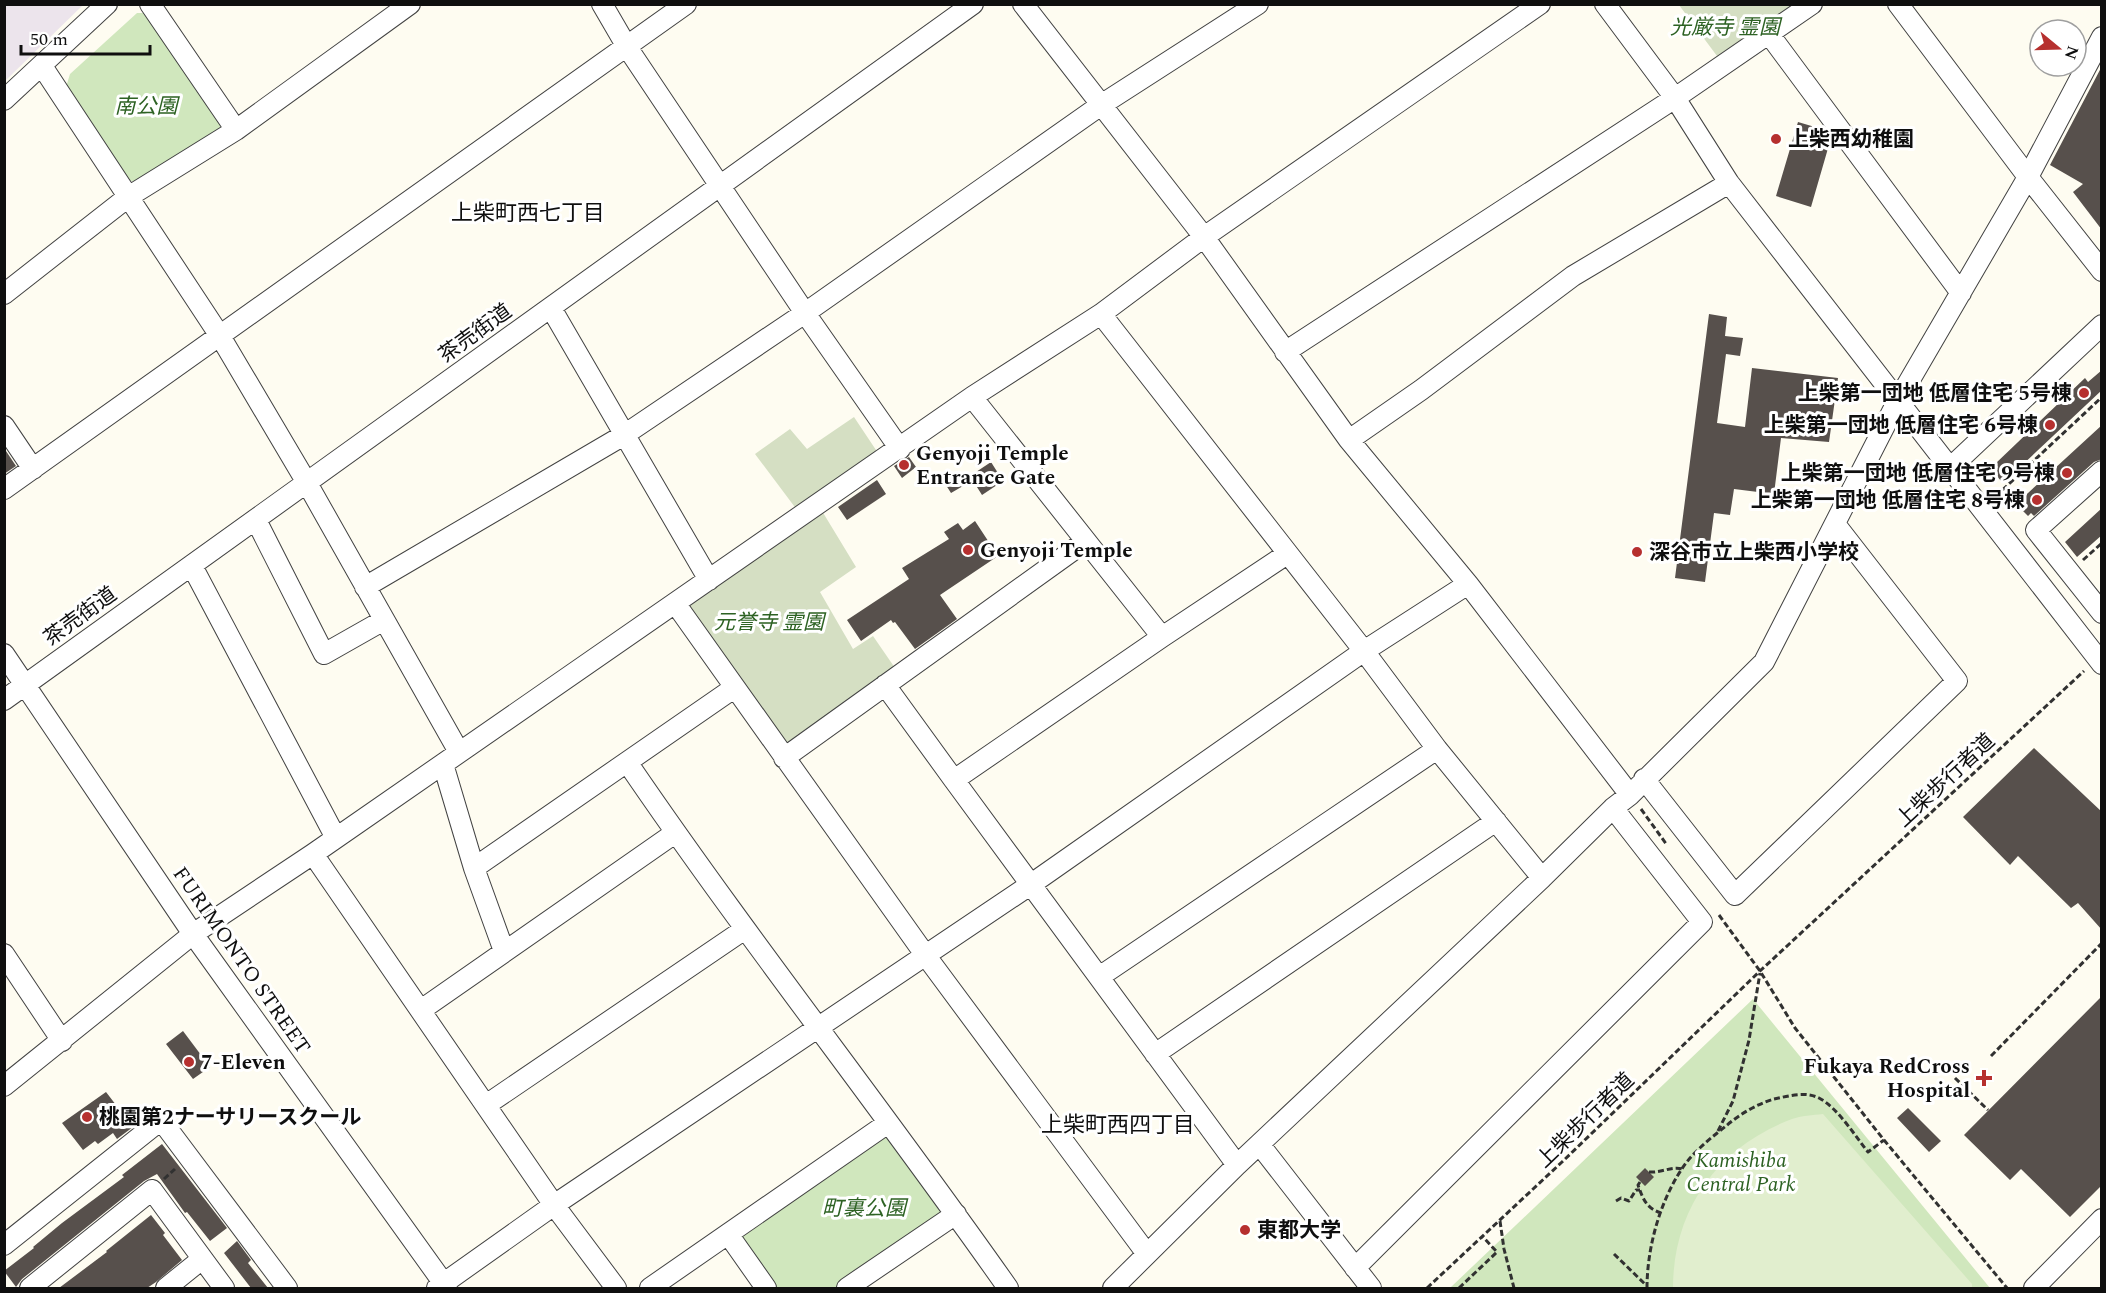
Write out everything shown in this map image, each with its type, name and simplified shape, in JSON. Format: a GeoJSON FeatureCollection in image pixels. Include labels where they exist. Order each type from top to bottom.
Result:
{"type":"FeatureCollection","features":[{"type":"Feature","properties":{"kind":"street"},"geometry":{"type":"LineString","coordinates":[[150,4],[236,130]]}},
{"type":"Feature","properties":{"kind":"street"},"geometry":{"type":"LineString","coordinates":[[4,294],[128,197],[236,130],[410,4]]}},
{"type":"Feature","properties":{"kind":"street"},"geometry":{"type":"LineString","coordinates":[[602,4],[627,46],[805,314],[900,449]]}},
{"type":"Feature","properties":{"kind":"street"},"geometry":{"type":"LineString","coordinates":[[4,489],[686,4]]}},
{"type":"Feature","properties":{"kind":"street","name":"茶売街道"},"geometry":{"type":"LineString","coordinates":[[4,700],[973,4]]}},
{"type":"Feature","properties":{"kind":"street"},"geometry":{"type":"LineString","coordinates":[[1023,4],[1204,237],[1349,440],[1468,584],[1630,795]]}},
{"type":"Feature","properties":{"kind":"street"},"geometry":{"type":"LineString","coordinates":[[365,587],[624,435],[805,314],[1101,105],[1258,4]]}},
{"type":"Feature","properties":{"kind":"street"},"geometry":{"type":"LineString","coordinates":[[4,1086],[193,934],[313,854],[972,397],[1101,314],[1204,237],[1540,4]]}},
{"type":"Feature","properties":{"kind":"street"},"geometry":{"type":"LineString","coordinates":[[1605,4],[1675,98],[1729,183],[2099,662]]}},
{"type":"Feature","properties":{"kind":"street"},"geometry":{"type":"LineString","coordinates":[[1285,352],[1675,98],[1812,4]]}},
{"type":"Feature","properties":{"kind":"street"},"geometry":{"type":"LineString","coordinates":[[1898,4],[2102,271]]}},
{"type":"Feature","properties":{"kind":"street"},"geometry":{"type":"LineString","coordinates":[[4,100],[106,5]]}},
{"type":"Feature","properties":{"kind":"street"},"geometry":{"type":"LineString","coordinates":[[1769,34],[1961,293]]}},
{"type":"Feature","properties":{"kind":"street"},"geometry":{"type":"LineString","coordinates":[[1113,1288],[1237,1165],[1542,878],[1613,808],[1630,795],[1764,662],[1897,402],[2028,177],[2102,37]]}},
{"type":"Feature","properties":{"kind":"street"},"geometry":{"type":"LineString","coordinates":[[42,66],[220,336],[307,483],[459,752]]}},
{"type":"Feature","properties":{"kind":"street"},"geometry":{"type":"LineString","coordinates":[[1349,440],[1421,390],[1573,276],[1729,183]]}},
{"type":"Feature","properties":{"kind":"street"},"geometry":{"type":"LineString","coordinates":[[551,308],[709,580]]}},
{"type":"Feature","properties":{"kind":"street"},"geometry":{"type":"LineString","coordinates":[[1101,314],[1437,748],[1542,878]]}},
{"type":"Feature","properties":{"kind":"street"},"geometry":{"type":"LineString","coordinates":[[1950,469],[2102,326]]}},
{"type":"Feature","properties":{"kind":"street"},"geometry":{"type":"LineString","coordinates":[[972,397],[1162,637]]}},
{"type":"Feature","properties":{"kind":"street"},"geometry":{"type":"LineString","coordinates":[[4,426],[33,469]]}},
{"type":"Feature","properties":{"kind":"street"},"geometry":{"type":"LineString","coordinates":[[2078,634],[2101,613],[2036,530],[2102,471]]}},
{"type":"Feature","properties":{"kind":"street"},"geometry":{"type":"LineString","coordinates":[[256,520],[324,654],[384,620]]}},
{"type":"Feature","properties":{"kind":"street"},"geometry":{"type":"LineString","coordinates":[[1644,779],[1735,895],[1957,681],[1835,524]]}},
{"type":"Feature","properties":{"kind":"street"},"geometry":{"type":"LineString","coordinates":[[784,758],[1086,541]]}},
{"type":"Feature","properties":{"kind":"street"},"geometry":{"type":"LineString","coordinates":[[954,780],[1287,554]]}},
{"type":"Feature","properties":{"kind":"street"},"geometry":{"type":"LineString","coordinates":[[192,566],[336,838]]}},
{"type":"Feature","properties":{"kind":"street"},"geometry":{"type":"LineString","coordinates":[[443,1287],[554,1205],[926,956],[1364,651],[1468,584]]}},
{"type":"Feature","properties":{"kind":"street"},"geometry":{"type":"LineString","coordinates":[[675,603],[926,956],[1147,1254]]}},
{"type":"Feature","properties":{"kind":"street","name":"FURIMONTO STREET"},"geometry":{"type":"LineString","coordinates":[[4,654],[193,934],[443,1287]]}},
{"type":"Feature","properties":{"kind":"street"},"geometry":{"type":"LineString","coordinates":[[885,685],[1237,1165]]}},
{"type":"Feature","properties":{"kind":"street"},"geometry":{"type":"LineString","coordinates":[[474,868],[734,688]]}},
{"type":"Feature","properties":{"kind":"street"},"geometry":{"type":"LineString","coordinates":[[1099,977],[1437,748]]}},
{"type":"Feature","properties":{"kind":"street"},"geometry":{"type":"LineString","coordinates":[[627,762],[675,833],[1008,1288]]}},
{"type":"Feature","properties":{"kind":"street"},"geometry":{"type":"LineString","coordinates":[[443,764],[474,868],[504,951]]}},
{"type":"Feature","properties":{"kind":"street"},"geometry":{"type":"LineString","coordinates":[[1355,1268],[1702,922],[1613,808]]}},
{"type":"Feature","properties":{"kind":"street"},"geometry":{"type":"LineString","coordinates":[[1155,1054],[1496,821]]}},
{"type":"Feature","properties":{"kind":"street"},"geometry":{"type":"LineString","coordinates":[[421,1010],[675,833]]}},
{"type":"Feature","properties":{"kind":"street"},"geometry":{"type":"LineString","coordinates":[[313,854],[554,1205],[616,1288]]}},
{"type":"Feature","properties":{"kind":"street"},"geometry":{"type":"LineString","coordinates":[[486,1106],[745,929]]}},
{"type":"Feature","properties":{"kind":"street"},"geometry":{"type":"LineString","coordinates":[[4,954],[62,1041]]}},
{"type":"Feature","properties":{"kind":"street"},"geometry":{"type":"LineString","coordinates":[[4,1245],[161,1120],[287,1288]]}},
{"type":"Feature","properties":{"kind":"street"},"geometry":{"type":"LineString","coordinates":[[650,1288],[888,1123]]}},
{"type":"Feature","properties":{"kind":"street"},"geometry":{"type":"LineString","coordinates":[[1260,1145],[1371,1288]]}},
{"type":"Feature","properties":{"kind":"street"},"geometry":{"type":"LineString","coordinates":[[30,1288],[152,1190],[224,1288]]}},
{"type":"Feature","properties":{"kind":"street"},"geometry":{"type":"LineString","coordinates":[[847,1288],[956,1214]]}},
{"type":"Feature","properties":{"kind":"street"},"geometry":{"type":"LineString","coordinates":[[2034,1288],[2102,1219]]}},
{"type":"Feature","properties":{"kind":"street"},"geometry":{"type":"LineString","coordinates":[[728,1234],[766,1288]]}},
{"type":"Feature","properties":{"kind":"street"},"geometry":{"type":"LineString","coordinates":[[166,1288],[202,1259]]}},
{"type":"Feature","properties":{"kind":"path"},"geometry":{"type":"LineString","coordinates":[[2000,492],[2102,398]]}},
{"type":"Feature","properties":{"kind":"path"},"geometry":{"type":"LineString","coordinates":[[2070,572],[2102,543]]}},
{"type":"Feature","properties":{"kind":"path","name":"上柴歩行者道"},"geometry":{"type":"LineString","coordinates":[[1427,1288],[1500,1221],[1760,971],[2099,662]]}},
{"type":"Feature","properties":{"kind":"path"},"geometry":{"type":"LineString","coordinates":[[1991,1056],[2102,943]]}},
{"type":"Feature","properties":{"kind":"path"},"geometry":{"type":"LineString","coordinates":[[1717,1133],[1732,1101],[1753,1020],[1760,971]]}},
{"type":"Feature","properties":{"kind":"path"},"geometry":{"type":"LineString","coordinates":[[1760,971],[1795,1028],[1884,1140],[2007,1288]]}},
{"type":"Feature","properties":{"kind":"path"},"geometry":{"type":"LineString","coordinates":[[1955,1078],[1988,1110]]}},
{"type":"Feature","properties":{"kind":"path"},"geometry":{"type":"LineString","coordinates":[[1647,1287],[1651,1254],[1661,1213],[1672,1186],[1683,1168],[1700,1148],[1736,1118],[1766,1101],[1806,1094],[1830,1106],[1868,1152],[1884,1140]]}},
{"type":"Feature","properties":{"kind":"path"},"geometry":{"type":"LineString","coordinates":[[152,1190],[190,1156]]}},
{"type":"Feature","properties":{"kind":"path"},"geometry":{"type":"LineString","coordinates":[[1649,1173],[1674,1167],[1683,1168]]}},
{"type":"Feature","properties":{"kind":"path"},"geometry":{"type":"LineString","coordinates":[[1640,1182],[1638,1185],[1647,1205],[1661,1213]]}},
{"type":"Feature","properties":{"kind":"path"},"geometry":{"type":"LineString","coordinates":[[1616,1201],[1621,1198],[1629,1201],[1636,1190],[1640,1190]]}},
{"type":"Feature","properties":{"kind":"path"},"geometry":{"type":"LineString","coordinates":[[1500,1221],[1504,1249],[1514,1288]]}},
{"type":"Feature","properties":{"kind":"path"},"geometry":{"type":"LineString","coordinates":[[1459,1288],[1497,1252],[1482,1236]]}},
{"type":"Feature","properties":{"kind":"path"},"geometry":{"type":"LineString","coordinates":[[1614,1254],[1647,1287]]}},
{"type":"Feature","properties":{"kind":"shaded area"},"geometry":{"type":"Polygon","coordinates":[[[5,4],[83,4],[83,5],[5,81],[5,4]]]}},
{"type":"Feature","properties":{"kind":"green space","name":"光厳寺 霊園"},"geometry":{"type":"Polygon","coordinates":[[[1679,5],[1800,5],[1720,60],[1679,5]]]}},
{"type":"Feature","properties":{"kind":"green space","name":"南公園"},"geometry":{"type":"Polygon","coordinates":[[[137,13],[151,13],[224,119],[220,130],[136,182],[124,179],[66,87],[70,74],[137,13]]]}},
{"type":"Feature","properties":{"kind":"green space"},"geometry":{"type":"Polygon","coordinates":[[[854,417],[878,453],[797,510],[755,454],[790,429],[807,449],[854,417]]]}},
{"type":"Feature","properties":{"kind":"green space","name":"元誉寺 霊園"},"geometry":{"type":"Polygon","coordinates":[[[822,511],[856,567],[820,592],[853,649],[873,636],[895,668],[786,747],[686,607],[822,511]]]}},
{"type":"Feature","properties":{"kind":"green space","name":"Kamishiba Central Park"},"geometry":{"type":"Polygon","coordinates":[[[1753,999],[1990,1288],[1451,1287],[1753,999]]]}},
{"type":"Feature","properties":{"kind":"green space"},"geometry":{"type":"Polygon","coordinates":[[[1823,1114],[1972,1284],[1972,1288],[1673,1288],[1675,1259],[1681,1233],[1704,1185],[1721,1164],[1742,1146],[1765,1131],[1792,1119],[1823,1114]]]}},
{"type":"Feature","properties":{"kind":"green space","name":"町裏公園"},"geometry":{"type":"Polygon","coordinates":[[[888,1123],[956,1214],[847,1288],[766,1288],[728,1234],[888,1123]]]}},
{"type":"Feature","properties":{"kind":"building"},"geometry":{"type":"Polygon","coordinates":[[[2102,66],[2102,230],[2073,192],[2083,184],[2050,165],[2102,66]]]}},
{"type":"Feature","properties":{"kind":"building"},"geometry":{"type":"Polygon","coordinates":[[[1798,122],[1825,130],[1831,138],[1811,207],[1776,196],[1798,122]]]}},
{"type":"Feature","properties":{"kind":"building"},"geometry":{"type":"Polygon","coordinates":[[[1709,314],[1727,317],[1725,336],[1743,338],[1740,356],[1726,354],[1717,423],[1745,427],[1752,368],[1838,378],[1829,442],[1781,438],[1774,494],[1734,489],[1730,515],[1714,513],[1705,582],[1675,578],[1709,314]]]}},
{"type":"Feature","properties":{"kind":"building"},"geometry":{"type":"Polygon","coordinates":[[[2102,370],[2102,390],[2003,483],[1993,472],[1998,467],[1995,464],[2085,378],[2088,382],[2102,370]]]}},
{"type":"Feature","properties":{"kind":"building"},"geometry":{"type":"Polygon","coordinates":[[[2102,425],[2102,459],[2094,462],[2034,516],[2031,513],[2028,516],[2016,504],[2102,425]]]}},
{"type":"Feature","properties":{"kind":"building"},"geometry":{"type":"Polygon","coordinates":[[[4,448],[16,466],[4,474],[4,448]]]}},
{"type":"Feature","properties":{"kind":"building","name":"Genyoji Temple Entrance Gate"},"geometry":{"type":"Polygon","coordinates":[[[909,457],[916,467],[902,478],[894,466],[909,457]]]}},
{"type":"Feature","properties":{"kind":"building"},"geometry":{"type":"Polygon","coordinates":[[[991,462],[1003,481],[982,495],[970,476],[991,462]]]}},
{"type":"Feature","properties":{"kind":"building"},"geometry":{"type":"Polygon","coordinates":[[[955,475],[963,486],[951,493],[944,482],[955,475]]]}},
{"type":"Feature","properties":{"kind":"building"},"geometry":{"type":"Polygon","coordinates":[[[877,480],[886,494],[847,520],[838,507],[877,480]]]}},
{"type":"Feature","properties":{"kind":"building"},"geometry":{"type":"Polygon","coordinates":[[[2102,508],[2102,535],[2077,557],[2065,542],[2102,508]]]}},
{"type":"Feature","properties":{"kind":"building"},"geometry":{"type":"Polygon","coordinates":[[[975,521],[998,556],[940,595],[957,619],[915,649],[895,622],[891,620],[861,641],[847,620],[909,579],[902,568],[949,539],[944,532],[958,523],[963,530],[975,521]]]}},
{"type":"Feature","properties":{"kind":"building"},"geometry":{"type":"Polygon","coordinates":[[[2034,748],[2102,812],[2102,930],[2078,903],[2071,908],[2018,856],[2010,865],[1963,817],[2034,748]]]}},
{"type":"Feature","properties":{"kind":"building"},"geometry":{"type":"Polygon","coordinates":[[[2102,996],[2102,1185],[2070,1217],[2021,1169],[2010,1180],[1964,1135],[2102,996]]]}},
{"type":"Feature","properties":{"kind":"building"},"geometry":{"type":"Polygon","coordinates":[[[183,1031],[210,1067],[193,1079],[166,1044],[183,1031]]]}},
{"type":"Feature","properties":{"kind":"building","name":"桃園第2ナーサリースクール"},"geometry":{"type":"Polygon","coordinates":[[[106,1092],[133,1127],[117,1139],[113,1133],[98,1144],[95,1141],[83,1150],[62,1123],[106,1092]]]}},
{"type":"Feature","properties":{"kind":"building"},"geometry":{"type":"Polygon","coordinates":[[[1908,1108],[1941,1141],[1929,1152],[1897,1118],[1908,1108]]]}},
{"type":"Feature","properties":{"kind":"building"},"geometry":{"type":"Polygon","coordinates":[[[162,1144],[227,1228],[210,1241],[187,1212],[185,1213],[157,1174],[144,1181],[22,1279],[16,1287],[4,1271],[62,1223],[124,1177],[122,1175],[162,1144]]]}},
{"type":"Feature","properties":{"kind":"building"},"geometry":{"type":"Polygon","coordinates":[[[1645,1168],[1654,1177],[1645,1186],[1636,1177],[1645,1168]]]}},
{"type":"Feature","properties":{"kind":"building"},"geometry":{"type":"Polygon","coordinates":[[[151,1215],[182,1260],[156,1282],[147,1288],[59,1288],[107,1252],[151,1215]]]}},
{"type":"Feature","properties":{"kind":"building"},"geometry":{"type":"Polygon","coordinates":[[[237,1241],[251,1260],[248,1263],[268,1288],[251,1288],[224,1253],[237,1241]]]}},
{"type":"Feature","properties":{"kind":"place","name":"上柴西幼稚園"},"geometry":{"type":"Point","coordinates":[1776,139]}},
{"type":"Feature","properties":{"kind":"place","name":"上柴第一団地 低層住宅 5号棟"},"geometry":{"type":"Point","coordinates":[2084,393]}},
{"type":"Feature","properties":{"kind":"place","name":"上柴第一団地 低層住宅 6号棟"},"geometry":{"type":"Point","coordinates":[2050,425]}},
{"type":"Feature","properties":{"kind":"place","name":"Genyoji Temple Entrance Gate"},"geometry":{"type":"Point","coordinates":[904,465]}},
{"type":"Feature","properties":{"kind":"place","name":"上柴第一団地 低層住宅 9号棟"},"geometry":{"type":"Point","coordinates":[2067,473]}},
{"type":"Feature","properties":{"kind":"place","name":"上柴第一団地 低層住宅 8号棟"},"geometry":{"type":"Point","coordinates":[2037,500]}},
{"type":"Feature","properties":{"kind":"place","name":"Genyoji Temple"},"geometry":{"type":"Point","coordinates":[968,550]}},
{"type":"Feature","properties":{"kind":"place","name":"深谷市立上柴西小学校"},"geometry":{"type":"Point","coordinates":[1637,552]}},
{"type":"Feature","properties":{"kind":"place","name":"7-Eleven"},"geometry":{"type":"Point","coordinates":[189,1062]}},
{"type":"Feature","properties":{"kind":"place","name":"Fukaya RedCross Hospital"},"geometry":{"type":"Point","coordinates":[1984,1078]}},
{"type":"Feature","properties":{"kind":"place","name":"桃園第2ナーサリースクール"},"geometry":{"type":"Point","coordinates":[87,1117]}},
{"type":"Feature","properties":{"kind":"place","name":"東都大学"},"geometry":{"type":"Point","coordinates":[1245,1230]}},
{"type":"Feature","properties":{"kind":"district","name":"上柴町西七丁目"},"geometry":{"type":"Point","coordinates":[528,212]}},
{"type":"Feature","properties":{"kind":"district","name":"上柴町西四丁目"},"geometry":{"type":"Point","coordinates":[1118,1124]}}]}
